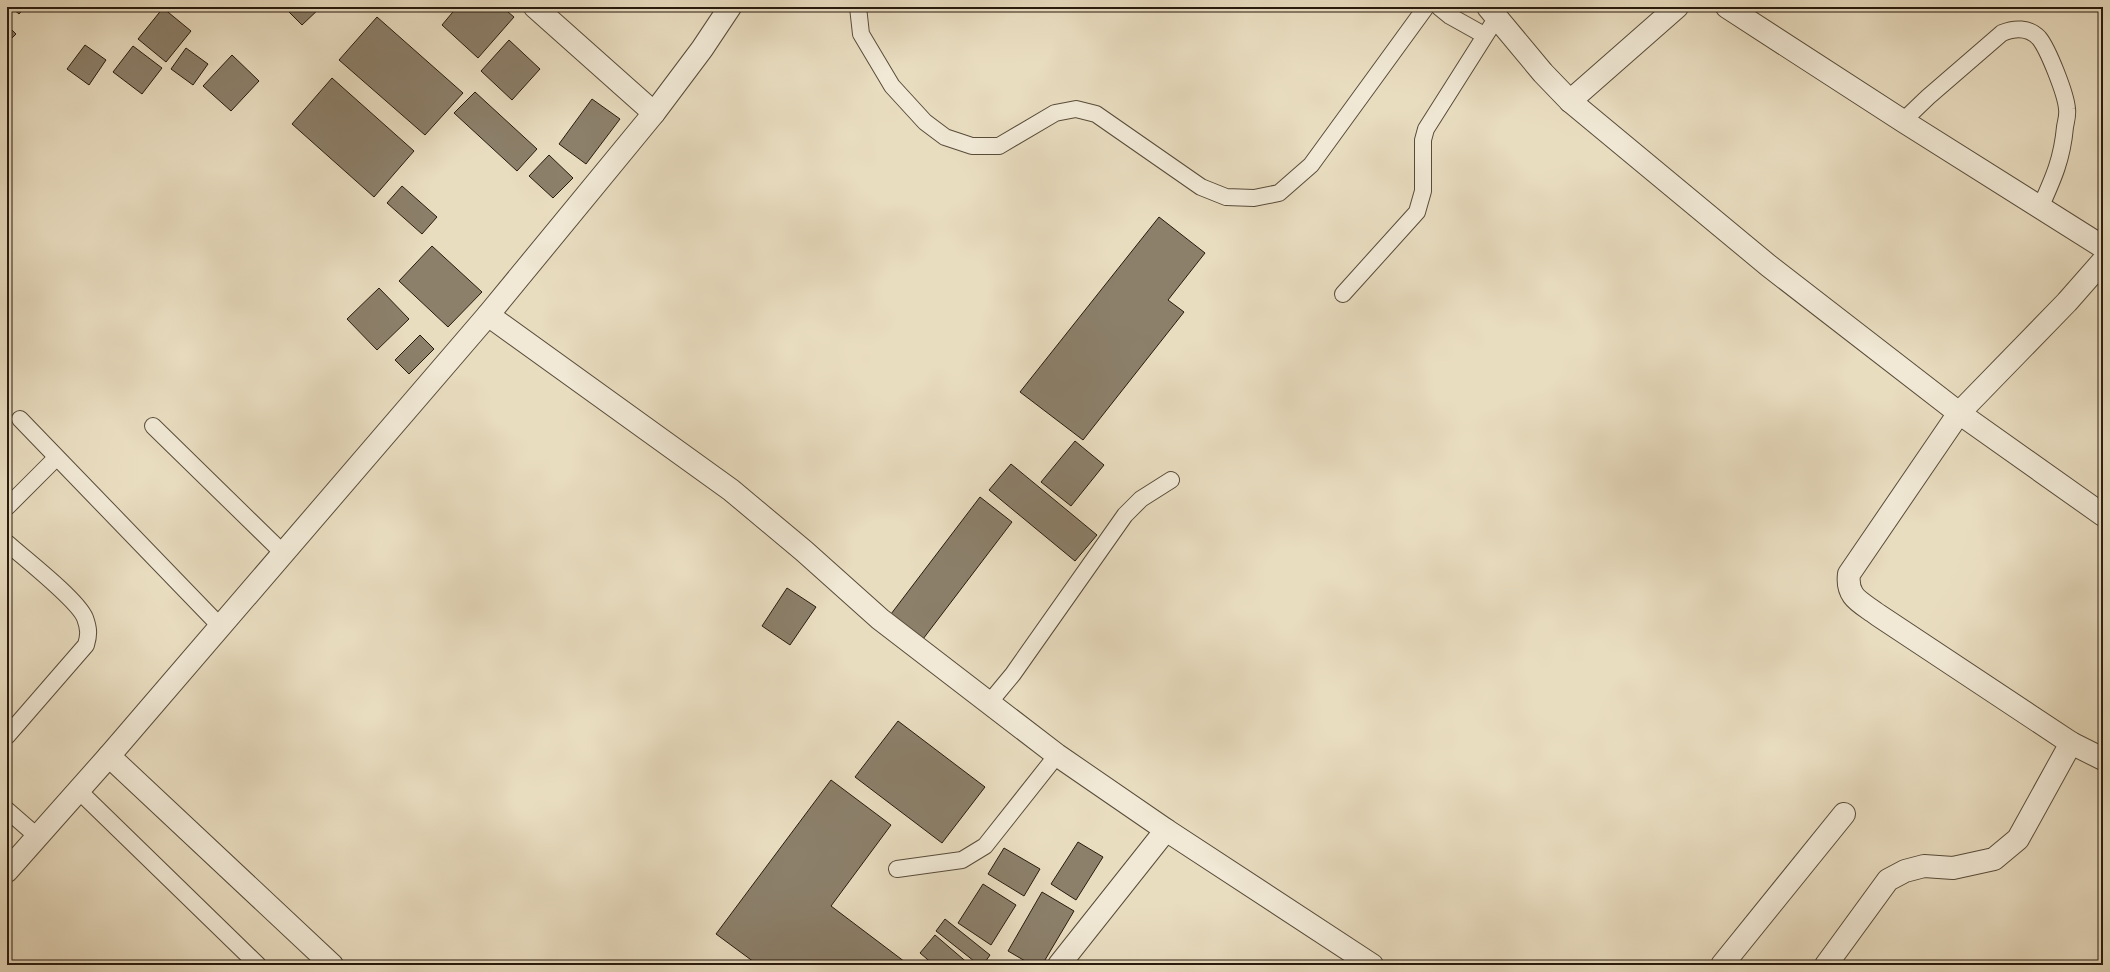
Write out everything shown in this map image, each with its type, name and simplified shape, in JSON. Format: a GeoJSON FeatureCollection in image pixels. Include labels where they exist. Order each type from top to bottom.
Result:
{"type":"FeatureCollection","features":[{"type":"Feature","properties":{"kind":"street"},"geometry":{"type":"LineString","coordinates":[[535,7],[654,113]]}},
{"type":"Feature","properties":{"kind":"street"},"geometry":{"type":"LineString","coordinates":[[7,871],[79,791],[282,552],[488,314],[654,113],[702,49],[730,7]]}},
{"type":"Feature","properties":{"kind":"street"},"geometry":{"type":"LineString","coordinates":[[1570,101],[1677,7]]}},
{"type":"Feature","properties":{"kind":"street"},"geometry":{"type":"LineString","coordinates":[[1727,7],[1903,121],[2103,247]]}},
{"type":"Feature","properties":{"kind":"street"},"geometry":{"type":"LineString","coordinates":[[1492,12],[1543,74],[1570,101],[1770,266],[1959,413],[2103,515]]}},
{"type":"Feature","properties":{"kind":"street"},"geometry":{"type":"LineString","coordinates":[[2103,260],[2067,302],[1959,413],[1849,574],[1848,585],[1852,596],[1871,610],[2071,743],[2103,759]]}},
{"type":"Feature","properties":{"kind":"street"},"geometry":{"type":"LineString","coordinates":[[488,314],[731,490],[804,551],[880,619],[989,704],[1057,754],[1166,830],[1372,965]]}},
{"type":"Feature","properties":{"kind":"street"},"geometry":{"type":"LineString","coordinates":[[1826,965],[1888,880],[1905,871],[1924,866],[1953,868],[1994,859],[2005,851],[2018,839],[2071,743]]}},
{"type":"Feature","properties":{"kind":"street"},"geometry":{"type":"LineString","coordinates":[[109,756],[332,965]]}},
{"type":"Feature","properties":{"kind":"street"},"geometry":{"type":"LineString","coordinates":[[1722,965],[1844,814]]}},
{"type":"Feature","properties":{"kind":"street"},"geometry":{"type":"LineString","coordinates":[[1058,965],[1166,830]]}},
{"type":"Feature","properties":{"kind":"lane"},"geometry":{"type":"LineString","coordinates":[[858,7],[861,34],[892,86],[925,122],[945,137],[972,146],[999,146],[1055,113],[1076,109],[1096,114],[1201,187],[1226,196],[1254,198],[1278,193],[1311,165],[1426,7]]}},
{"type":"Feature","properties":{"kind":"lane"},"geometry":{"type":"LineString","coordinates":[[1439,7],[1450,16],[1484,35]]}},
{"type":"Feature","properties":{"kind":"lane"},"geometry":{"type":"LineString","coordinates":[[1343,294],[1417,212],[1424,191],[1423,140],[1426,129],[1484,35],[1492,12]]}},
{"type":"Feature","properties":{"kind":"lane"},"geometry":{"type":"LineString","coordinates":[[1903,121],[1928,97],[2002,33],[2013,29],[2027,31],[2039,38],[2057,74],[2067,109],[2064,142],[2058,168],[2040,208]]}},
{"type":"Feature","properties":{"kind":"lane"},"geometry":{"type":"LineString","coordinates":[[20,419],[56,458],[220,626]]}},
{"type":"Feature","properties":{"kind":"lane"},"geometry":{"type":"LineString","coordinates":[[153,426],[282,552]]}},
{"type":"Feature","properties":{"kind":"lane"},"geometry":{"type":"LineString","coordinates":[[7,507],[56,458]]}},
{"type":"Feature","properties":{"kind":"lane"},"geometry":{"type":"LineString","coordinates":[[989,704],[1013,674],[1126,515],[1141,499],[1171,480]]}},
{"type":"Feature","properties":{"kind":"lane"},"geometry":{"type":"LineString","coordinates":[[7,543],[62,591],[85,616],[90,632],[86,645],[7,736]]}},
{"type":"Feature","properties":{"kind":"lane"},"geometry":{"type":"LineString","coordinates":[[897,869],[962,860],[985,846],[1057,754]]}},
{"type":"Feature","properties":{"kind":"lane"},"geometry":{"type":"LineString","coordinates":[[79,791],[258,965]]}},
{"type":"Feature","properties":{"kind":"lane"},"geometry":{"type":"LineString","coordinates":[[7,810],[38,837]]}},
{"type":"Feature","properties":{"kind":"building"},"geometry":{"type":"Polygon","coordinates":[[[11,7],[25,7],[19,14],[11,7]]]}},
{"type":"Feature","properties":{"kind":"building"},"geometry":{"type":"Polygon","coordinates":[[[284,7],[321,7],[302,25],[284,7]]]}},
{"type":"Feature","properties":{"kind":"building"},"geometry":{"type":"Polygon","coordinates":[[[457,7],[502,7],[514,17],[478,58],[442,25],[457,7]]]}},
{"type":"Feature","properties":{"kind":"building"},"geometry":{"type":"Polygon","coordinates":[[[163,8],[191,31],[166,62],[138,39],[163,8]]]}},
{"type":"Feature","properties":{"kind":"building"},"geometry":{"type":"Polygon","coordinates":[[[377,17],[463,93],[425,135],[339,60],[377,17]]]}},
{"type":"Feature","properties":{"kind":"building"},"geometry":{"type":"Polygon","coordinates":[[[7,25],[16,34],[7,43],[7,25]]]}},
{"type":"Feature","properties":{"kind":"building"},"geometry":{"type":"Polygon","coordinates":[[[509,40],[540,69],[512,100],[481,71],[509,40]]]}},
{"type":"Feature","properties":{"kind":"building"},"geometry":{"type":"Polygon","coordinates":[[[85,45],[106,60],[89,85],[67,69],[85,45]]]}},
{"type":"Feature","properties":{"kind":"building"},"geometry":{"type":"Polygon","coordinates":[[[133,46],[162,68],[142,94],[113,72],[133,46]]]}},
{"type":"Feature","properties":{"kind":"building"},"geometry":{"type":"Polygon","coordinates":[[[186,48],[208,64],[193,85],[171,69],[186,48]]]}},
{"type":"Feature","properties":{"kind":"building"},"geometry":{"type":"Polygon","coordinates":[[[232,55],[259,81],[231,111],[203,86],[232,55]]]}},
{"type":"Feature","properties":{"kind":"building"},"geometry":{"type":"Polygon","coordinates":[[[332,78],[414,151],[374,197],[292,124],[332,78]]]}},
{"type":"Feature","properties":{"kind":"building"},"geometry":{"type":"Polygon","coordinates":[[[475,92],[537,149],[517,171],[454,113],[475,92]]]}},
{"type":"Feature","properties":{"kind":"building"},"geometry":{"type":"Polygon","coordinates":[[[592,99],[620,119],[586,164],[559,144],[592,99]]]}},
{"type":"Feature","properties":{"kind":"building"},"geometry":{"type":"Polygon","coordinates":[[[549,155],[573,178],[553,198],[529,176],[549,155]]]}},
{"type":"Feature","properties":{"kind":"building"},"geometry":{"type":"Polygon","coordinates":[[[402,186],[437,217],[422,234],[387,203],[402,186]]]}},
{"type":"Feature","properties":{"kind":"building"},"geometry":{"type":"Polygon","coordinates":[[[1159,217],[1205,253],[1168,300],[1184,312],[1083,440],[1020,392],[1159,217]]]}},
{"type":"Feature","properties":{"kind":"building"},"geometry":{"type":"Polygon","coordinates":[[[432,246],[482,292],[448,327],[399,281],[432,246]]]}},
{"type":"Feature","properties":{"kind":"building"},"geometry":{"type":"Polygon","coordinates":[[[379,288],[409,319],[377,350],[347,319],[379,288]]]}},
{"type":"Feature","properties":{"kind":"building"},"geometry":{"type":"Polygon","coordinates":[[[420,335],[434,349],[409,374],[395,360],[420,335]]]}},
{"type":"Feature","properties":{"kind":"building"},"geometry":{"type":"Polygon","coordinates":[[[1075,441],[1104,465],[1071,506],[1041,482],[1075,441]]]}},
{"type":"Feature","properties":{"kind":"building"},"geometry":{"type":"Polygon","coordinates":[[[1011,464],[1097,535],[1075,561],[989,490],[1011,464]]]}},
{"type":"Feature","properties":{"kind":"building"},"geometry":{"type":"Polygon","coordinates":[[[980,497],[1012,522],[923,639],[891,614],[980,497]]]}},
{"type":"Feature","properties":{"kind":"building"},"geometry":{"type":"Polygon","coordinates":[[[787,588],[816,607],[790,645],[762,626],[787,588]]]}},
{"type":"Feature","properties":{"kind":"building"},"geometry":{"type":"Polygon","coordinates":[[[898,721],[985,787],[942,843],[855,777],[898,721]]]}},
{"type":"Feature","properties":{"kind":"building"},"geometry":{"type":"Polygon","coordinates":[[[831,780],[891,825],[831,906],[909,965],[758,965],[716,934],[831,780]]]}},
{"type":"Feature","properties":{"kind":"building"},"geometry":{"type":"Polygon","coordinates":[[[1078,842],[1103,857],[1076,900],[1051,884],[1078,842]]]}},
{"type":"Feature","properties":{"kind":"building"},"geometry":{"type":"Polygon","coordinates":[[[1004,848],[1040,869],[1024,896],[988,874],[1004,848]]]}},
{"type":"Feature","properties":{"kind":"building"},"geometry":{"type":"Polygon","coordinates":[[[983,884],[1016,905],[991,945],[958,923],[983,884]]]}},
{"type":"Feature","properties":{"kind":"building"},"geometry":{"type":"Polygon","coordinates":[[[1042,892],[1074,911],[1042,965],[1032,965],[1008,951],[1042,892]]]}},
{"type":"Feature","properties":{"kind":"building"},"geometry":{"type":"Polygon","coordinates":[[[945,919],[990,955],[983,965],[979,965],[936,931],[945,919]]]}},
{"type":"Feature","properties":{"kind":"building"},"geometry":{"type":"Polygon","coordinates":[[[935,935],[970,965],[934,965],[920,953],[935,935]]]}}]}
